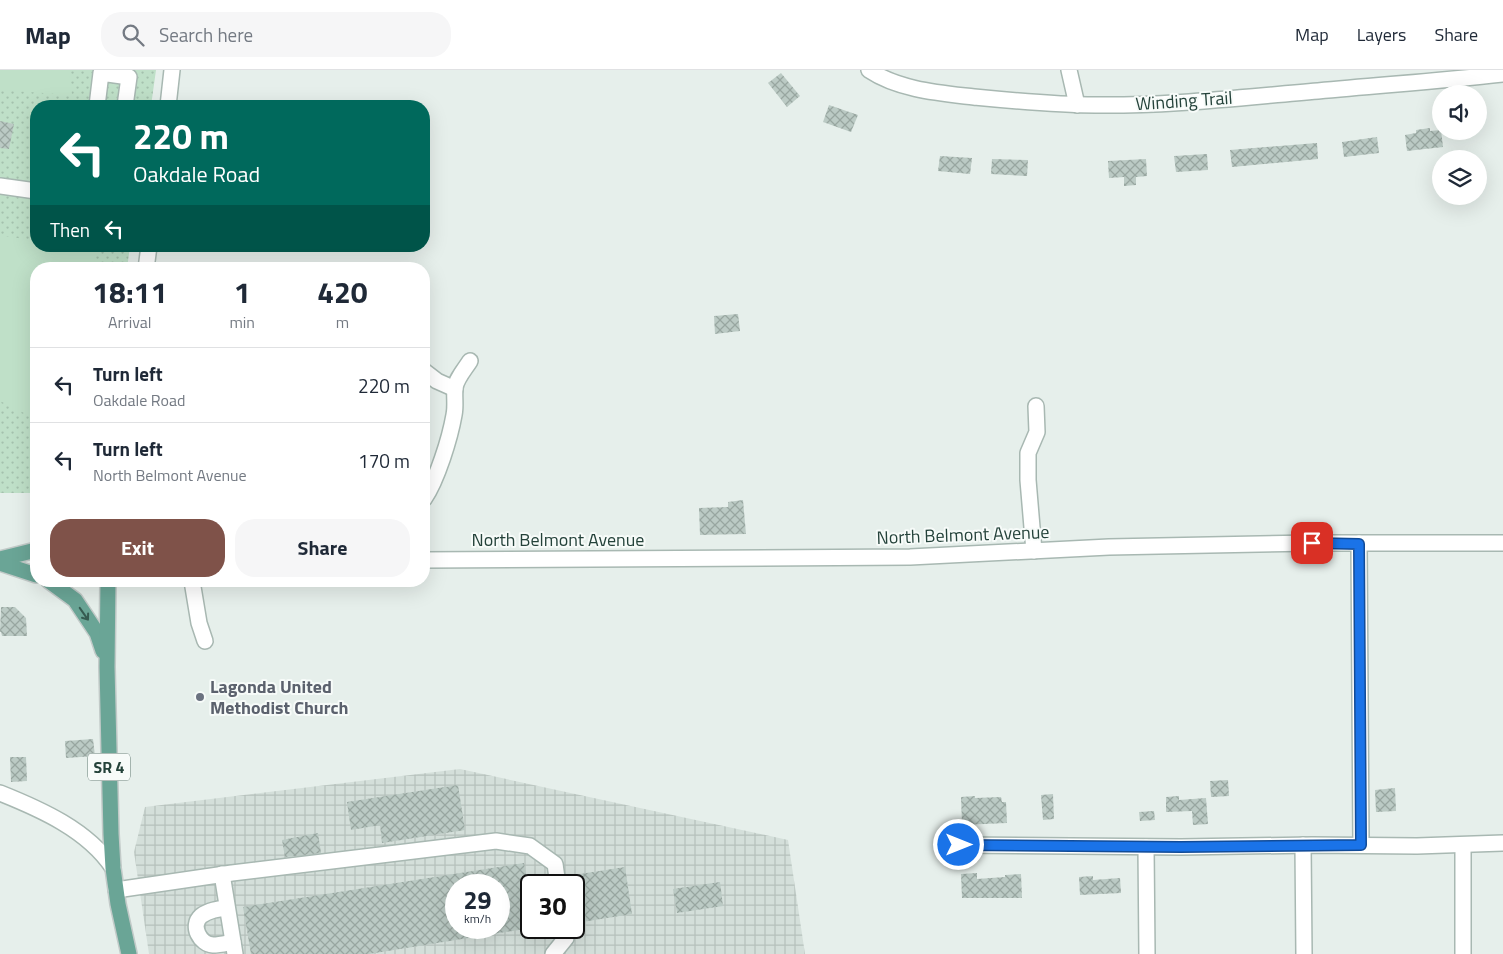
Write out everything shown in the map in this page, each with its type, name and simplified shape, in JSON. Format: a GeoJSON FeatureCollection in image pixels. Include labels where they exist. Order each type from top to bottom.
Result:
{"type":"FeatureCollection","features":[{"type":"Feature","properties":{"kind":"main road"},"geometry":{"type":"LineString","coordinates":[[0,561],[30,552]]}},
{"type":"Feature","properties":{"kind":"main road"},"geometry":{"type":"LineString","coordinates":[[0,561],[30,560]]}},
{"type":"Feature","properties":{"kind":"main road"},"geometry":{"type":"LineString","coordinates":[[0,561],[30,573]]}},
{"type":"Feature","properties":{"kind":"main road","name":"SR 4"},"geometry":{"type":"LineString","coordinates":[[57,587],[75,600],[98,633],[107,667]]}},
{"type":"Feature","properties":{"kind":"main road","name":"SR 4"},"geometry":{"type":"LineString","coordinates":[[108,587],[107,667],[112,868],[129,954]]}},
{"type":"Feature","properties":{"kind":"street"},"geometry":{"type":"LineString","coordinates":[[169,100],[172,70]]}},
{"type":"Feature","properties":{"kind":"street","name":"Winding Trail"},"geometry":{"type":"LineString","coordinates":[[869,70],[891,82],[943,93],[1019,102],[1077,105],[1218,100],[1503,74]]}},
{"type":"Feature","properties":{"kind":"street"},"geometry":{"type":"LineString","coordinates":[[1069,70],[1077,105]]}},
{"type":"Feature","properties":{"kind":"street"},"geometry":{"type":"LineString","coordinates":[[98,100],[101,73],[129,77],[126,100]]}},
{"type":"Feature","properties":{"kind":"street"},"geometry":{"type":"LineString","coordinates":[[0,186],[30,190]]}},
{"type":"Feature","properties":{"kind":"street"},"geometry":{"type":"LineString","coordinates":[[430,486],[439,466],[455,414],[455,389],[470,361]]}},
{"type":"Feature","properties":{"kind":"street"},"geometry":{"type":"LineString","coordinates":[[430,375],[455,389]]}},
{"type":"Feature","properties":{"kind":"street"},"geometry":{"type":"LineString","coordinates":[[1034,551],[1028,480],[1028,453],[1037,432],[1036,406]]}},
{"type":"Feature","properties":{"kind":"street","name":"North Belmont Avenue"},"geometry":{"type":"LineString","coordinates":[[430,560],[910,557],[1109,547],[1503,543]]}},
{"type":"Feature","properties":{"kind":"street"},"geometry":{"type":"LineString","coordinates":[[1359,544],[1361,845]]}},
{"type":"Feature","properties":{"kind":"street"},"geometry":{"type":"LineString","coordinates":[[193,587],[204,641]]}},
{"type":"Feature","properties":{"kind":"street"},"geometry":{"type":"LineString","coordinates":[[0,793],[58,820],[83,836],[98,849],[112,868]]}},
{"type":"Feature","properties":{"kind":"street"},"geometry":{"type":"LineString","coordinates":[[116,890],[222,874],[496,841],[530,846],[555,864],[556,874]]}},
{"type":"Feature","properties":{"kind":"street"},"geometry":{"type":"LineString","coordinates":[[959,845],[1146,847],[1503,843]]}},
{"type":"Feature","properties":{"kind":"street"},"geometry":{"type":"LineString","coordinates":[[1463,844],[1463,954]]}},
{"type":"Feature","properties":{"kind":"street"},"geometry":{"type":"LineString","coordinates":[[1303,845],[1304,954]]}},
{"type":"Feature","properties":{"kind":"street"},"geometry":{"type":"LineString","coordinates":[[1146,847],[1147,954]]}},
{"type":"Feature","properties":{"kind":"street"},"geometry":{"type":"LineString","coordinates":[[222,874],[228,908],[234,948],[204,942],[198,934],[196,924],[200,917],[210,911],[228,908]]}},
{"type":"Feature","properties":{"kind":"street"},"geometry":{"type":"LineString","coordinates":[[553,954],[565,939]]}},
{"type":"Feature","properties":{"kind":"shaded area"},"geometry":{"type":"Polygon","coordinates":[[[460,769],[788,840],[805,954],[149,954],[134,852],[145,807],[460,769]]]}},
{"type":"Feature","properties":{"kind":"green space"},"geometry":{"type":"Polygon","coordinates":[[[0,70],[156,70],[152,100],[30,100],[30,252],[129,252],[128,262],[30,262],[30,493],[0,493],[0,70]]]}},
{"type":"Feature","properties":{"kind":"green space"},"geometry":{"type":"Polygon","coordinates":[[[0,70],[69,70],[72,95],[0,90],[0,70]]]}},
{"type":"Feature","properties":{"kind":"green space"},"geometry":{"type":"Polygon","coordinates":[[[0,236],[30,239],[30,252],[95,252],[94,262],[30,262],[30,416],[0,401],[0,236]]]}},
{"type":"Feature","properties":{"kind":"building"},"geometry":{"type":"Polygon","coordinates":[[[781,73],[800,96],[787,107],[768,83],[781,73]]]}},
{"type":"Feature","properties":{"kind":"building"},"geometry":{"type":"Polygon","coordinates":[[[829,105],[858,115],[851,132],[823,122],[829,105]]]}},
{"type":"Feature","properties":{"kind":"building"},"geometry":{"type":"Polygon","coordinates":[[[0,121],[14,124],[9,149],[0,148],[0,121]]]}},
{"type":"Feature","properties":{"kind":"building"},"geometry":{"type":"Polygon","coordinates":[[[1430,128],[1430,131],[1432,131],[1432,140],[1442,140],[1443,147],[1407,151],[1405,135],[1416,133],[1416,130],[1430,128]]]}},
{"type":"Feature","properties":{"kind":"building"},"geometry":{"type":"Polygon","coordinates":[[[1377,137],[1379,153],[1344,157],[1342,142],[1377,137]]]}},
{"type":"Feature","properties":{"kind":"building"},"geometry":{"type":"Polygon","coordinates":[[[1317,143],[1318,159],[1232,167],[1230,150],[1317,143]]]}},
{"type":"Feature","properties":{"kind":"building"},"geometry":{"type":"Polygon","coordinates":[[[1207,154],[1208,170],[1176,172],[1174,156],[1207,154]]]}},
{"type":"Feature","properties":{"kind":"building"},"geometry":{"type":"Polygon","coordinates":[[[940,156],[972,158],[970,174],[938,171],[940,156]]]}},
{"type":"Feature","properties":{"kind":"building"},"geometry":{"type":"Polygon","coordinates":[[[992,159],[1028,160],[1027,176],[991,174],[992,159]]]}},
{"type":"Feature","properties":{"kind":"building"},"geometry":{"type":"Polygon","coordinates":[[[1146,159],[1147,176],[1136,177],[1136,185],[1124,186],[1124,177],[1109,178],[1108,161],[1146,159]]]}},
{"type":"Feature","properties":{"kind":"building"},"geometry":{"type":"Polygon","coordinates":[[[738,314],[740,331],[715,334],[714,316],[738,314]]]}},
{"type":"Feature","properties":{"kind":"building"},"geometry":{"type":"Polygon","coordinates":[[[743,500],[746,534],[700,535],[699,508],[728,507],[728,502],[743,500]]]}},
{"type":"Feature","properties":{"kind":"building"},"geometry":{"type":"Polygon","coordinates":[[[1,607],[15,607],[26,618],[27,636],[2,636],[0,632],[1,607]]]}},
{"type":"Feature","properties":{"kind":"building"},"geometry":{"type":"Polygon","coordinates":[[[93,739],[95,756],[66,758],[65,741],[93,739]]]}},
{"type":"Feature","properties":{"kind":"building"},"geometry":{"type":"Polygon","coordinates":[[[10,757],[26,757],[27,781],[11,782],[10,757]]]}},
{"type":"Feature","properties":{"kind":"building"},"geometry":{"type":"Polygon","coordinates":[[[1228,780],[1229,796],[1211,797],[1210,781],[1228,780]]]}},
{"type":"Feature","properties":{"kind":"building"},"geometry":{"type":"Polygon","coordinates":[[[458,785],[465,830],[382,843],[380,825],[351,830],[347,802],[458,785]]]}},
{"type":"Feature","properties":{"kind":"building"},"geometry":{"type":"Polygon","coordinates":[[[1395,788],[1396,811],[1376,812],[1375,790],[1395,788]]]}},
{"type":"Feature","properties":{"kind":"building"},"geometry":{"type":"Polygon","coordinates":[[[1053,794],[1054,819],[1043,820],[1041,795],[1053,794]]]}},
{"type":"Feature","properties":{"kind":"building"},"geometry":{"type":"Polygon","coordinates":[[[975,796],[975,798],[1001,797],[1002,802],[1006,802],[1007,823],[962,825],[961,797],[975,796]]]}},
{"type":"Feature","properties":{"kind":"building"},"geometry":{"type":"Polygon","coordinates":[[[1179,796],[1179,800],[1206,798],[1208,824],[1193,825],[1192,811],[1166,812],[1166,797],[1179,796]]]}},
{"type":"Feature","properties":{"kind":"building"},"geometry":{"type":"Polygon","coordinates":[[[1154,811],[1155,820],[1140,821],[1139,812],[1154,811]]]}},
{"type":"Feature","properties":{"kind":"building"},"geometry":{"type":"Polygon","coordinates":[[[318,833],[321,853],[285,857],[282,840],[318,833]]]}},
{"type":"Feature","properties":{"kind":"building"},"geometry":{"type":"Polygon","coordinates":[[[524,863],[526,874],[520,874],[520,930],[510,931],[510,874],[454,874],[524,863]]]}},
{"type":"Feature","properties":{"kind":"building"},"geometry":{"type":"Polygon","coordinates":[[[625,867],[632,914],[585,922],[585,874],[580,874],[625,867]]]}},
{"type":"Feature","properties":{"kind":"building"},"geometry":{"type":"Polygon","coordinates":[[[977,873],[977,879],[1021,874],[1022,898],[962,898],[961,874],[977,873]]]}},
{"type":"Feature","properties":{"kind":"building"},"geometry":{"type":"Polygon","coordinates":[[[445,875],[445,939],[462,939],[369,954],[251,954],[243,907],[445,875]]]}},
{"type":"Feature","properties":{"kind":"building"},"geometry":{"type":"Polygon","coordinates":[[[1093,876],[1093,880],[1120,878],[1121,893],[1080,895],[1079,877],[1093,876]]]}},
{"type":"Feature","properties":{"kind":"building"},"geometry":{"type":"Polygon","coordinates":[[[720,882],[723,906],[677,913],[673,889],[720,882]]]}},
{"type":"Feature","properties":{"kind":"place","name":"Lagonda United Methodist Church"},"geometry":{"type":"Point","coordinates":[200,697]}},
{"type":"Feature","properties":{"kind":"route"},"geometry":{"type":"LineString","coordinates":[[959,845],[1181,847],[1361,845],[1359,544],[1312,543]]}}]}
